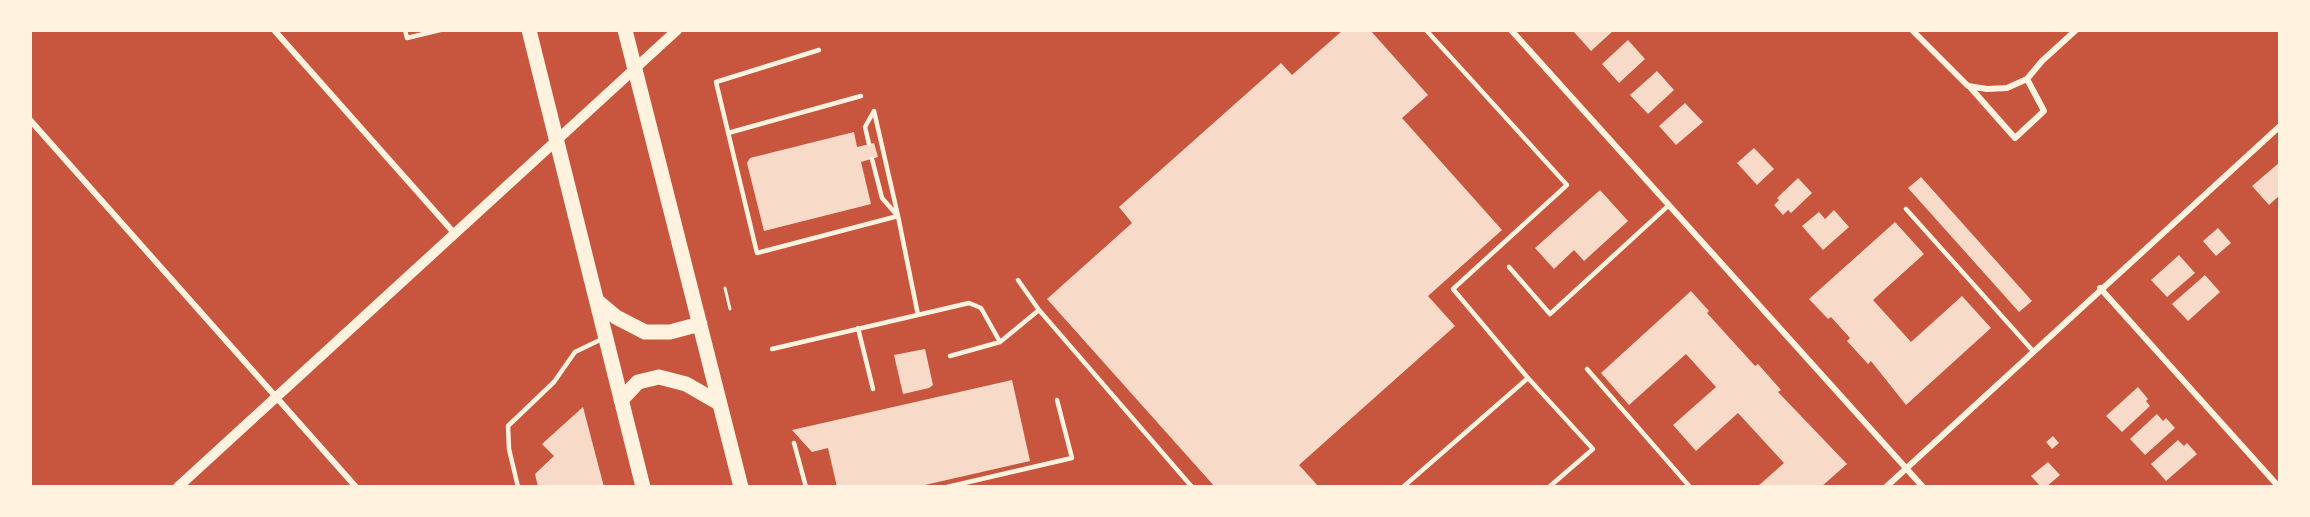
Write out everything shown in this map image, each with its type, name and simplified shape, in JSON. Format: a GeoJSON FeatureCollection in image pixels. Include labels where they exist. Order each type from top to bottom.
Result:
{"type":"FeatureCollection","features":[{"type":"Feature","properties":{"kind":"main road"},"geometry":{"type":"LineString","coordinates":[[529,30],[643,487]]}},
{"type":"Feature","properties":{"kind":"main road"},"geometry":{"type":"LineString","coordinates":[[625,30],[741,487]]}},
{"type":"Feature","properties":{"kind":"main road"},"geometry":{"type":"LineString","coordinates":[[597,301],[616,317],[645,332],[670,332],[700,324]]}},
{"type":"Feature","properties":{"kind":"main road"},"geometry":{"type":"LineString","coordinates":[[621,400],[638,382],[659,377],[686,384],[719,403]]}},
{"type":"Feature","properties":{"kind":"street"},"geometry":{"type":"LineString","coordinates":[[274,30],[455,235]]}},
{"type":"Feature","properties":{"kind":"street"},"geometry":{"type":"LineString","coordinates":[[178,487],[677,30]]}},
{"type":"Feature","properties":{"kind":"street"},"geometry":{"type":"LineString","coordinates":[[1511,30],[1923,487]]}},
{"type":"Feature","properties":{"kind":"street"},"geometry":{"type":"LineString","coordinates":[[1912,30],[1968,86],[2015,138],[2044,111],[2027,79]]}},
{"type":"Feature","properties":{"kind":"street"},"geometry":{"type":"LineString","coordinates":[[1968,86],[1987,90],[2007,88],[2027,79],[2042,61],[2076,30]]}},
{"type":"Feature","properties":{"kind":"street"},"geometry":{"type":"LineString","coordinates":[[30,120],[356,487]]}},
{"type":"Feature","properties":{"kind":"street"},"geometry":{"type":"LineString","coordinates":[[1886,487],[2100,288],[2280,126]]}},
{"type":"Feature","properties":{"kind":"street"},"geometry":{"type":"LineString","coordinates":[[2100,288],[2279,487]]}},
{"type":"Feature","properties":{"kind":"lane"},"geometry":{"type":"LineString","coordinates":[[405,30],[407,38],[440,30]]}},
{"type":"Feature","properties":{"kind":"lane"},"geometry":{"type":"LineString","coordinates":[[1426,30],[1567,185],[1453,289],[1528,378],[1593,449],[1549,487]]}},
{"type":"Feature","properties":{"kind":"lane"},"geometry":{"type":"LineString","coordinates":[[819,50],[716,82],[757,253],[898,216]]}},
{"type":"Feature","properties":{"kind":"lane"},"geometry":{"type":"LineString","coordinates":[[728,133],[861,96]]}},
{"type":"Feature","properties":{"kind":"lane"},"geometry":{"type":"LineString","coordinates":[[868,144],[865,127],[874,111],[918,315]]}},
{"type":"Feature","properties":{"kind":"lane"},"geometry":{"type":"LineString","coordinates":[[872,159],[882,198],[898,216]]}},
{"type":"Feature","properties":{"kind":"lane"},"geometry":{"type":"LineString","coordinates":[[1509,267],[1550,314],[1669,205]]}},
{"type":"Feature","properties":{"kind":"lane"},"geometry":{"type":"LineString","coordinates":[[1906,209],[2033,351]]}},
{"type":"Feature","properties":{"kind":"lane"},"geometry":{"type":"LineString","coordinates":[[1018,280],[1039,310],[1192,487]]}},
{"type":"Feature","properties":{"kind":"lane"},"geometry":{"type":"LineString","coordinates":[[772,349],[969,303],[981,308],[1000,342]]}},
{"type":"Feature","properties":{"kind":"lane"},"geometry":{"type":"LineString","coordinates":[[950,356],[1000,342],[1039,310]]}},
{"type":"Feature","properties":{"kind":"lane"},"geometry":{"type":"LineString","coordinates":[[858,328],[873,389]]}},
{"type":"Feature","properties":{"kind":"lane"},"geometry":{"type":"LineString","coordinates":[[518,487],[509,449],[508,426],[554,382],[575,352],[606,338]]}},
{"type":"Feature","properties":{"kind":"lane"},"geometry":{"type":"LineString","coordinates":[[1587,369],[1690,487]]}},
{"type":"Feature","properties":{"kind":"lane"},"geometry":{"type":"LineString","coordinates":[[1402,487],[1528,378]]}},
{"type":"Feature","properties":{"kind":"lane"},"geometry":{"type":"LineString","coordinates":[[947,487],[1072,458],[1057,400]]}},
{"type":"Feature","properties":{"kind":"lane"},"geometry":{"type":"LineString","coordinates":[[794,443],[806,487]]}},
{"type":"Feature","properties":{"kind":"path"},"geometry":{"type":"LineString","coordinates":[[725,288],[730,309]]}},
{"type":"Feature","properties":{"kind":"building"},"geometry":{"type":"Polygon","coordinates":[[[1343,30],[1370,30],[1428,95],[1402,118],[1502,230],[1428,296],[1455,326],[1299,465],[1319,487],[1215,487],[1047,299],[1132,223],[1119,207],[1281,63],[1292,75],[1343,30]]]}},
{"type":"Feature","properties":{"kind":"building"},"geometry":{"type":"Polygon","coordinates":[[[1575,30],[1614,30],[1591,51],[1574,32],[1575,30]]]}},
{"type":"Feature","properties":{"kind":"building"},"geometry":{"type":"Polygon","coordinates":[[[1628,40],[1645,59],[1619,83],[1602,64],[1628,40]]]}},
{"type":"Feature","properties":{"kind":"building"},"geometry":{"type":"Polygon","coordinates":[[[1657,71],[1674,90],[1648,114],[1630,95],[1657,71]]]}},
{"type":"Feature","properties":{"kind":"building"},"geometry":{"type":"Polygon","coordinates":[[[1685,103],[1703,122],[1676,145],[1659,126],[1685,103]]]}},
{"type":"Feature","properties":{"kind":"building"},"geometry":{"type":"Polygon","coordinates":[[[854,132],[857,147],[874,143],[878,157],[861,162],[871,204],[764,231],[747,163],[750,158],[854,132]]]}},
{"type":"Feature","properties":{"kind":"building"},"geometry":{"type":"Polygon","coordinates":[[[1754,148],[1774,169],[1757,185],[1737,163],[1754,148]]]}},
{"type":"Feature","properties":{"kind":"building"},"geometry":{"type":"Polygon","coordinates":[[[2280,162],[2280,195],[2269,205],[2252,186],[2280,162]]]}},
{"type":"Feature","properties":{"kind":"building"},"geometry":{"type":"Polygon","coordinates":[[[1921,177],[2032,301],[2019,312],[1908,188],[1921,177]]]}},
{"type":"Feature","properties":{"kind":"building"},"geometry":{"type":"Polygon","coordinates":[[[1798,178],[1812,193],[1791,213],[1788,210],[1783,215],[1774,205],[1779,200],[1777,198],[1798,178]]]}},
{"type":"Feature","properties":{"kind":"building"},"geometry":{"type":"Polygon","coordinates":[[[1600,190],[1628,221],[1584,261],[1574,250],[1554,269],[1535,248],[1600,190]]]}},
{"type":"Feature","properties":{"kind":"building"},"geometry":{"type":"Polygon","coordinates":[[[1834,210],[1849,227],[1823,250],[1802,226],[1819,212],[1825,219],[1834,210]]]}},
{"type":"Feature","properties":{"kind":"building"},"geometry":{"type":"Polygon","coordinates":[[[1895,222],[1924,254],[1873,300],[1911,342],[1962,296],[1991,328],[1906,405],[1871,361],[1868,364],[1847,341],[1850,338],[1831,317],[1828,319],[1809,299],[1895,222]]]}},
{"type":"Feature","properties":{"kind":"building"},"geometry":{"type":"Polygon","coordinates":[[[2218,228],[2231,243],[2216,256],[2203,241],[2218,228]]]}},
{"type":"Feature","properties":{"kind":"building"},"geometry":{"type":"Polygon","coordinates":[[[2179,255],[2195,273],[2167,297],[2151,280],[2179,255]]]}},
{"type":"Feature","properties":{"kind":"building"},"geometry":{"type":"Polygon","coordinates":[[[2205,275],[2220,292],[2188,321],[2172,304],[2205,275]]]}},
{"type":"Feature","properties":{"kind":"building"},"geometry":{"type":"Polygon","coordinates":[[[1691,291],[1709,311],[1707,313],[1755,366],[1758,364],[1781,390],[1778,392],[1847,464],[1821,487],[1757,487],[1784,463],[1738,413],[1696,451],[1673,425],[1716,387],[1686,354],[1629,405],[1601,373],[1691,291]]]}},
{"type":"Feature","properties":{"kind":"building"},"geometry":{"type":"Polygon","coordinates":[[[925,349],[933,385],[903,394],[894,355],[925,349]]]}},
{"type":"Feature","properties":{"kind":"building"},"geometry":{"type":"Polygon","coordinates":[[[1012,380],[1030,461],[916,487],[837,487],[828,448],[812,452],[792,430],[1012,380]]]}},
{"type":"Feature","properties":{"kind":"building"},"geometry":{"type":"Polygon","coordinates":[[[2138,387],[2148,399],[2146,401],[2150,406],[2122,432],[2106,416],[2138,387]]]}},
{"type":"Feature","properties":{"kind":"building"},"geometry":{"type":"Polygon","coordinates":[[[583,407],[604,487],[538,487],[535,474],[554,456],[542,444],[583,407]]]}},
{"type":"Feature","properties":{"kind":"building"},"geometry":{"type":"Polygon","coordinates":[[[2157,414],[2163,421],[2166,418],[2175,428],[2145,455],[2130,439],[2157,414]]]}},
{"type":"Feature","properties":{"kind":"building"},"geometry":{"type":"Polygon","coordinates":[[[2053,436],[2059,443],[2052,449],[2046,442],[2053,436]]]}},
{"type":"Feature","properties":{"kind":"building"},"geometry":{"type":"Polygon","coordinates":[[[2178,440],[2184,446],[2187,443],[2197,454],[2166,481],[2151,464],[2178,440]]]}},
{"type":"Feature","properties":{"kind":"building"},"geometry":{"type":"Polygon","coordinates":[[[2048,462],[2060,475],[2046,487],[2041,487],[2031,476],[2048,462]]]}}]}
